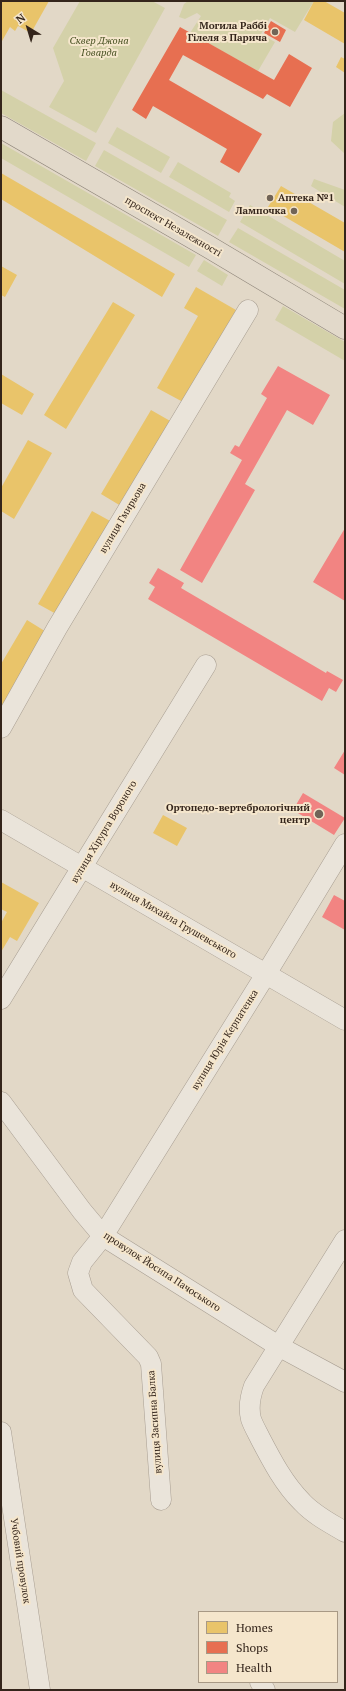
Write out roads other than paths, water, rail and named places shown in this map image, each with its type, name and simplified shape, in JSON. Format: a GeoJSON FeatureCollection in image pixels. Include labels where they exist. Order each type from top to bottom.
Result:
{"type":"FeatureCollection","features":[{"type":"Feature","properties":{"kind":"main road","name":"проспект Незалежності"},"geometry":{"type":"LineString","coordinates":[[1,127],[209,247],[345,328]]}},
{"type":"Feature","properties":{"kind":"street","name":"вулиця Гмирьова"},"geometry":{"type":"LineString","coordinates":[[1,728],[57,628],[248,310]]}},
{"type":"Feature","properties":{"kind":"street","name":"вулиця Хірурга Вороного"},"geometry":{"type":"LineString","coordinates":[[1,999],[206,665]]}},
{"type":"Feature","properties":{"kind":"street","name":"вулиця Михайла Грушевського"},"geometry":{"type":"LineString","coordinates":[[1,820],[345,1020]]}},
{"type":"Feature","properties":{"kind":"street","name":"вулиця Юрія Керпатенка"},"geometry":{"type":"LineString","coordinates":[[103,1236],[345,844]]}},
{"type":"Feature","properties":{"kind":"street","name":"провулок Йосипа Пачоського"},"geometry":{"type":"LineString","coordinates":[[1,1102],[82,1211],[103,1236],[280,1347],[345,1382]]}},
{"type":"Feature","properties":{"kind":"street","name":"вулиця Засипна Балка"},"geometry":{"type":"LineString","coordinates":[[103,1236],[82,1262],[78,1273],[83,1290],[148,1357],[151,1364],[161,1500]]}},
{"type":"Feature","properties":{"kind":"street"},"geometry":{"type":"LineString","coordinates":[[345,1240],[280,1347],[264,1370],[250,1397],[251,1420],[270,1458],[287,1484],[303,1503],[317,1515],[345,1532]]}},
{"type":"Feature","properties":{"kind":"street","name":"Учбовий провулок"},"geometry":{"type":"LineString","coordinates":[[1,1432],[40,1690]]}},
{"type":"Feature","properties":{"kind":"place","name":"Могила Раббі Гілеля з Парича"},"geometry":{"type":"Point","coordinates":[275,32]}},
{"type":"Feature","properties":{"kind":"place","name":"Аптека №1"},"geometry":{"type":"Point","coordinates":[270,198]}},
{"type":"Feature","properties":{"kind":"place","name":"Лампочка"},"geometry":{"type":"Point","coordinates":[294,211]}},
{"type":"Feature","properties":{"kind":"place","name":"Ортопедо-вертебрологічний центр"},"geometry":{"type":"Point","coordinates":[319,814]}},
{"type":"Feature","properties":{"kind":"park label","name":"Сквер Джона Говарда"},"geometry":{"type":"Point","coordinates":[99,46]}}]}
